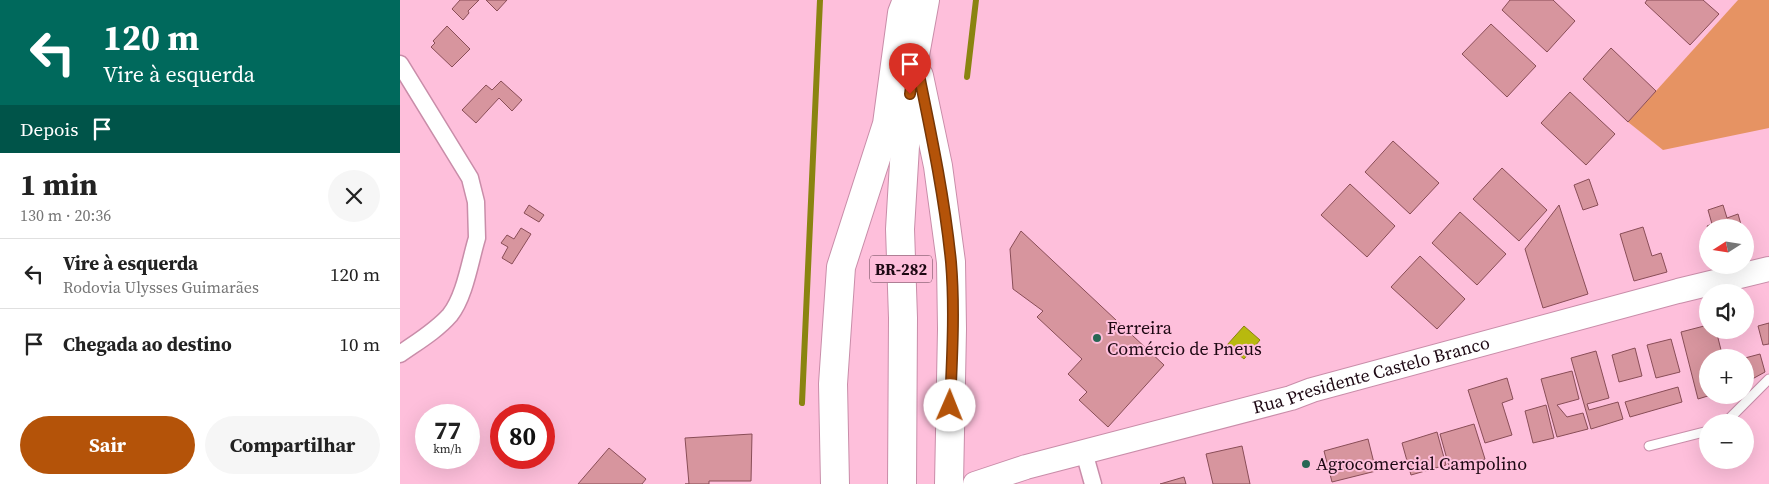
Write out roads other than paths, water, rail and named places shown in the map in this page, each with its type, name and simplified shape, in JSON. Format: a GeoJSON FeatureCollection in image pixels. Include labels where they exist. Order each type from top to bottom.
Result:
{"type":"FeatureCollection","features":[{"type":"Feature","properties":{"kind":"highway"},"geometry":{"type":"LineString","coordinates":[[835,484],[833,384],[841,267],[887,124],[902,12],[907,0]]}},
{"type":"Feature","properties":{"kind":"highway","name":"BR-282"},"geometry":{"type":"LineString","coordinates":[[902,484],[903,318],[900,229],[907,113],[925,0]]}},
{"type":"Feature","properties":{"kind":"highway"},"geometry":{"type":"LineString","coordinates":[[915,55],[938,166],[951,262],[952,329],[949,484]]}},
{"type":"Feature","properties":{"kind":"street"},"geometry":{"type":"LineString","coordinates":[[400,64],[470,178],[476,202],[478,230],[461,294],[454,308],[440,325],[400,354]]}},
{"type":"Feature","properties":{"kind":"street","name":"Rua Presidente Castelo Branco"},"geometry":{"type":"LineString","coordinates":[[975,484],[1026,467],[1291,398],[1312,390],[1678,291],[1769,269]]}},
{"type":"Feature","properties":{"kind":"street"},"geometry":{"type":"LineString","coordinates":[[1084,452],[1092,484]]}},
{"type":"Feature","properties":{"kind":"lane"},"geometry":{"type":"LineString","coordinates":[[1734,414],[1769,379]]}},
{"type":"Feature","properties":{"kind":"lane"},"geometry":{"type":"LineString","coordinates":[[1650,446],[1699,433]]}},
{"type":"Feature","properties":{"kind":"waterway"},"geometry":{"type":"LineString","coordinates":[[802,403],[820,0]]}},
{"type":"Feature","properties":{"kind":"waterway"},"geometry":{"type":"LineString","coordinates":[[967,77],[976,0]]}},
{"type":"Feature","properties":{"kind":"place","name":"Ferreira Comércio de Pneus"},"geometry":{"type":"Point","coordinates":[1097,338]}},
{"type":"Feature","properties":{"kind":"place","name":"Agrocomercial Campolino"},"geometry":{"type":"Point","coordinates":[1306,464]}}]}
